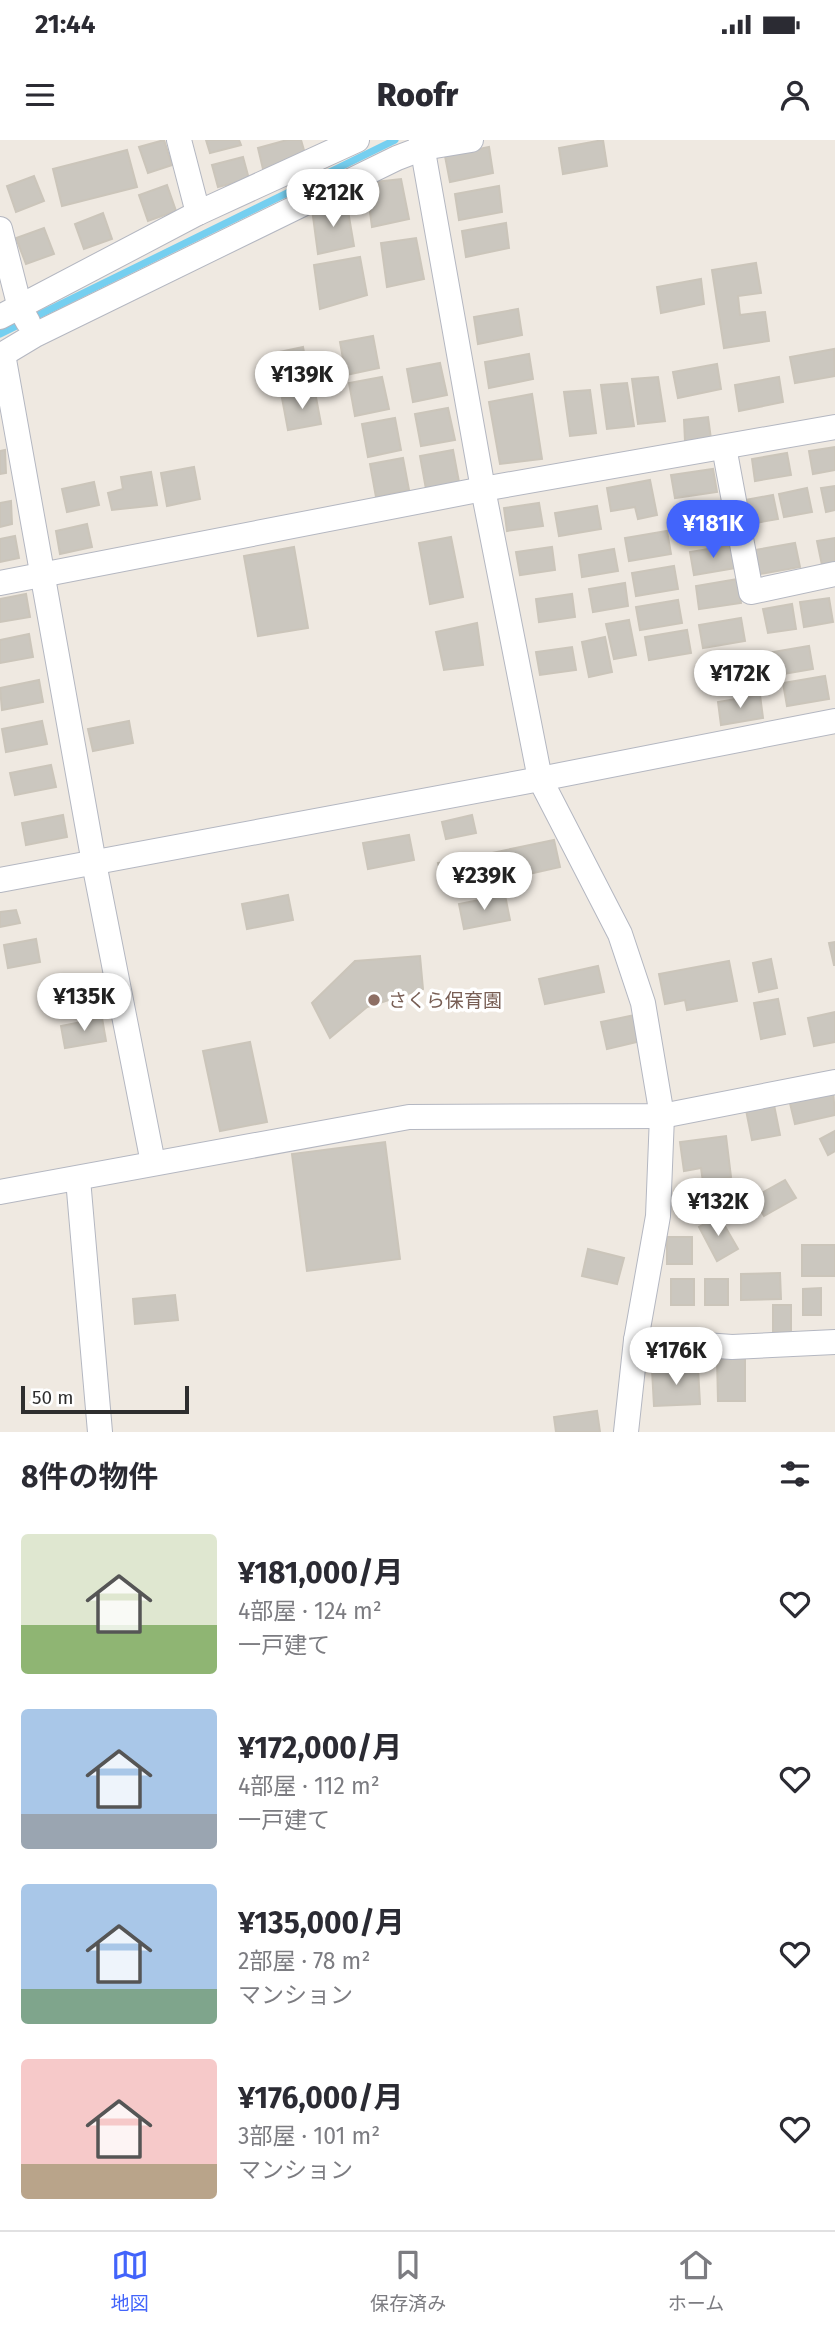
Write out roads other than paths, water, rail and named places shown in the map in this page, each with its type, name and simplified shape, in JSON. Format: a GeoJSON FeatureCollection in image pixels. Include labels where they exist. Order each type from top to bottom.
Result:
{"type":"FeatureCollection","features":[{"type":"Feature","properties":{"kind":"street"},"geometry":{"type":"LineString","coordinates":[[179,140],[198,213]]}},
{"type":"Feature","properties":{"kind":"street"},"geometry":{"type":"LineString","coordinates":[[10,312],[314,149],[357,140]]}},
{"type":"Feature","properties":{"kind":"street"},"geometry":{"type":"LineString","coordinates":[[152,1163],[94,863],[2,355],[35,335],[422,144],[471,140]]}},
{"type":"Feature","properties":{"kind":"street"},"geometry":{"type":"LineString","coordinates":[[422,144],[483,489],[540,779],[620,934],[643,1003],[662,1116],[658,1216],[636,1340],[626,1432]]}},
{"type":"Feature","properties":{"kind":"street"},"geometry":{"type":"LineString","coordinates":[[0,229],[10,312],[35,335]]}},
{"type":"Feature","properties":{"kind":"street"},"geometry":{"type":"LineString","coordinates":[[0,583],[483,489],[835,427]]}},
{"type":"Feature","properties":{"kind":"street"},"geometry":{"type":"LineString","coordinates":[[724,447],[751,592],[835,575]]}},
{"type":"Feature","properties":{"kind":"street"},"geometry":{"type":"LineString","coordinates":[[0,880],[835,721]]}},
{"type":"Feature","properties":{"kind":"street"},"geometry":{"type":"LineString","coordinates":[[0,1192],[409,1117],[662,1116],[835,1082]]}},
{"type":"Feature","properties":{"kind":"street"},"geometry":{"type":"LineString","coordinates":[[78,1179],[100,1432]]}},
{"type":"Feature","properties":{"kind":"street"},"geometry":{"type":"LineString","coordinates":[[636,1340],[732,1347],[835,1342]]}},
{"type":"Feature","properties":{"kind":"waterway"},"geometry":{"type":"LineString","coordinates":[[0,334],[395,140]]}},
{"type":"Feature","properties":{"kind":"place","name":"さくら保育園"},"geometry":{"type":"Point","coordinates":[374,1000]}}]}
